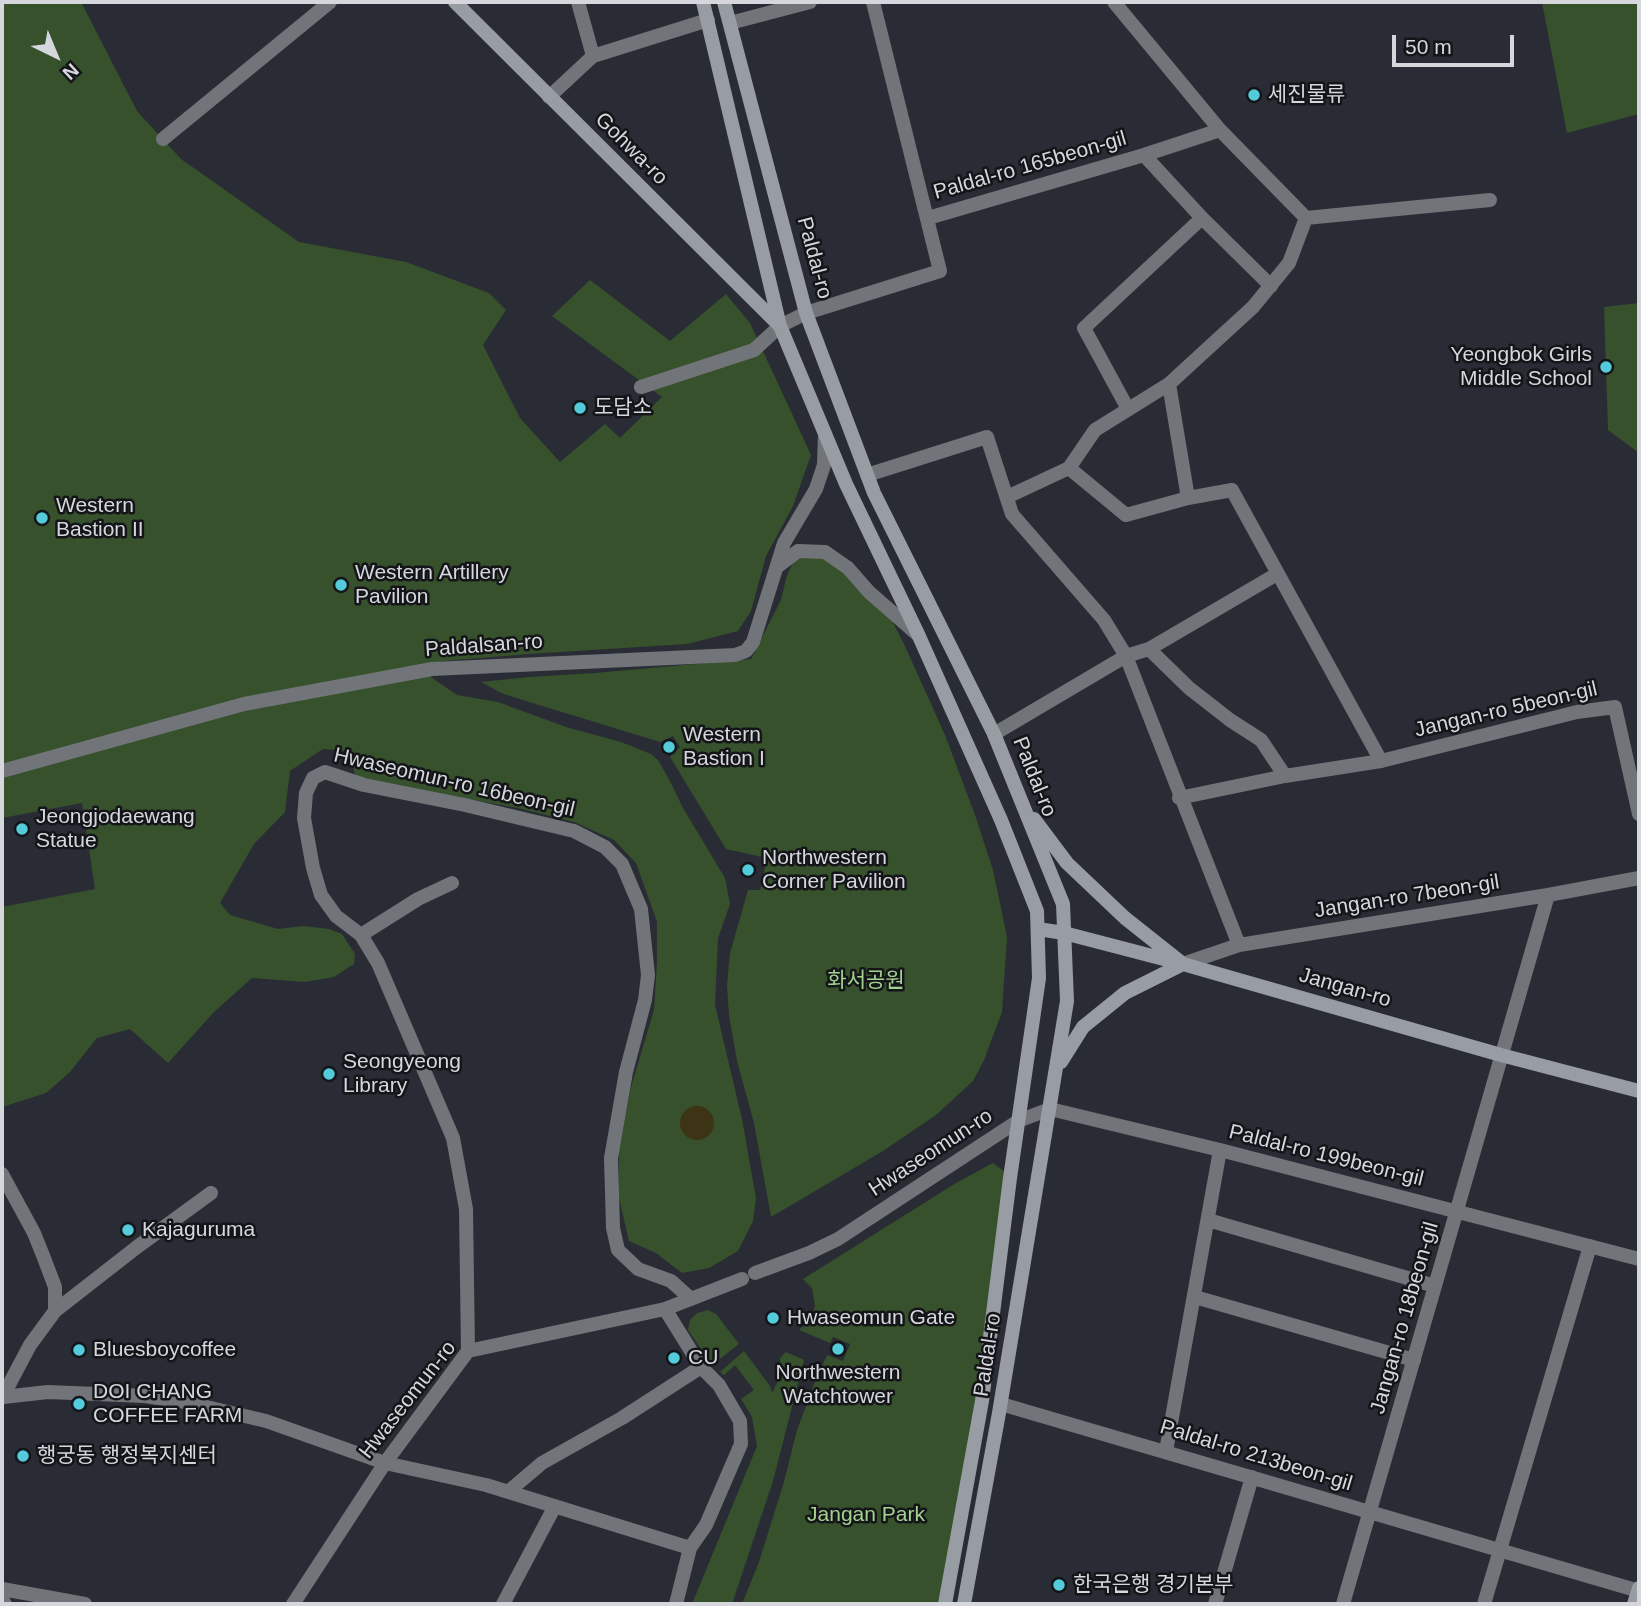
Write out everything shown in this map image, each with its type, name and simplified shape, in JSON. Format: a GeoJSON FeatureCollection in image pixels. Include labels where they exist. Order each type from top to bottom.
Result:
{"type":"FeatureCollection","features":[{"type":"Feature","properties":{"kind":"main road","name":"Gohwa-ro"},"geometry":{"type":"LineString","coordinates":[[455,2],[780,326]]}},
{"type":"Feature","properties":{"kind":"main road"},"geometry":{"type":"LineString","coordinates":[[703,2],[780,326],[846,484],[918,634]]}},
{"type":"Feature","properties":{"kind":"main road","name":"Paldal-ro"},"geometry":{"type":"LineString","coordinates":[[724,2],[806,313],[874,494],[994,734],[1063,904],[1067,1002],[1001,1404],[964,1604]]}},
{"type":"Feature","properties":{"kind":"main road","name":"Paldal-ro"},"geometry":{"type":"LineString","coordinates":[[918,634],[1001,820],[1037,911],[1038,929],[1039,978],[982,1401],[945,1604]]}},
{"type":"Feature","properties":{"kind":"main road"},"geometry":{"type":"LineString","coordinates":[[1023,804],[1067,863],[1125,918],[1183,964],[1125,993],[1083,1027],[1056,1068]]}},
{"type":"Feature","properties":{"kind":"main road","name":"Jangan-ro"},"geometry":{"type":"LineString","coordinates":[[1038,929],[1064,933],[1183,964],[1501,1055],[1639,1091]]}},
{"type":"Feature","properties":{"kind":"main road"},"geometry":{"type":"LineString","coordinates":[[1634,1604],[1639,1590]]}},
{"type":"Feature","properties":{"kind":"street"},"geometry":{"type":"LineString","coordinates":[[163,139],[330,2]]}},
{"type":"Feature","properties":{"kind":"street"},"geometry":{"type":"LineString","coordinates":[[578,2],[593,56]]}},
{"type":"Feature","properties":{"kind":"street"},"geometry":{"type":"LineString","coordinates":[[730,23],[810,2]]}},
{"type":"Feature","properties":{"kind":"street","name":"Paldal-ro 165beon-gil"},"geometry":{"type":"LineString","coordinates":[[641,387],[754,349],[780,326],[806,313],[940,271],[873,2]]}},
{"type":"Feature","properties":{"kind":"street"},"geometry":{"type":"LineString","coordinates":[[1114,2],[1220,130],[1306,218]]}},
{"type":"Feature","properties":{"kind":"street"},"geometry":{"type":"LineString","coordinates":[[549,97],[593,56],[708,20]]}},
{"type":"Feature","properties":{"kind":"street","name":"Paldal-ro 165beon-gil"},"geometry":{"type":"LineString","coordinates":[[928,218],[1220,130]]}},
{"type":"Feature","properties":{"kind":"street","name":"Paldal-ro 165beon-gil"},"geometry":{"type":"LineString","coordinates":[[1144,155],[1202,218],[1271,286]]}},
{"type":"Feature","properties":{"kind":"street"},"geometry":{"type":"LineString","coordinates":[[1306,218],[1490,200]]}},
{"type":"Feature","properties":{"kind":"street"},"geometry":{"type":"LineString","coordinates":[[1128,409],[1084,328],[1202,218]]}},
{"type":"Feature","properties":{"kind":"street"},"geometry":{"type":"LineString","coordinates":[[1007,497],[1069,468],[1096,430],[1169,384],[1254,307],[1289,263],[1306,218]]}},
{"type":"Feature","properties":{"kind":"street"},"geometry":{"type":"LineString","coordinates":[[1169,384],[1188,498]]}},
{"type":"Feature","properties":{"kind":"street","name":"Paldalsan-ro"},"geometry":{"type":"LineString","coordinates":[[2,771],[244,704],[432,669],[735,655],[746,651],[753,642],[784,543],[816,489],[824,465],[825,434]]}},
{"type":"Feature","properties":{"kind":"street"},"geometry":{"type":"LineString","coordinates":[[867,475],[987,438],[1012,514],[1104,620],[1126,656],[1179,798],[1239,945]]}},
{"type":"Feature","properties":{"kind":"street"},"geometry":{"type":"LineString","coordinates":[[1069,468],[1126,515],[1188,498],[1232,490],[1381,761]]}},
{"type":"Feature","properties":{"kind":"street"},"geometry":{"type":"LineString","coordinates":[[777,567],[798,551],[825,552],[848,568],[869,592],[918,634]]}},
{"type":"Feature","properties":{"kind":"street"},"geometry":{"type":"LineString","coordinates":[[994,734],[1126,656],[1149,649],[1278,574]]}},
{"type":"Feature","properties":{"kind":"street"},"geometry":{"type":"LineString","coordinates":[[1149,649],[1189,688],[1261,740],[1285,776]]}},
{"type":"Feature","properties":{"kind":"street","name":"Jangan-ro 5beon-gil"},"geometry":{"type":"LineString","coordinates":[[1179,798],[1285,776],[1381,761],[1577,712],[1615,707],[1639,814]]}},
{"type":"Feature","properties":{"kind":"street","name":"Hwaseomun-ro 16beon-gil"},"geometry":{"type":"LineString","coordinates":[[468,1351],[466,1209],[453,1138],[378,962],[361,935],[345,925],[321,895],[304,818],[306,793],[313,778],[324,772],[363,785],[465,805],[574,831],[605,847],[622,864],[640,909],[648,975],[645,1000],[626,1072],[611,1158],[613,1228],[618,1250],[638,1269],[670,1280],[691,1299]]}},
{"type":"Feature","properties":{"kind":"street","name":"Jangan-ro 7beon-gil"},"geometry":{"type":"LineString","coordinates":[[1183,964],[1239,945],[1639,878]]}},
{"type":"Feature","properties":{"kind":"street"},"geometry":{"type":"LineString","coordinates":[[361,935],[418,899],[452,883]]}},
{"type":"Feature","properties":{"kind":"street","name":"Jangan-ro 18beon-gil"},"geometry":{"type":"LineString","coordinates":[[1343,1604],[1548,895]]}},
{"type":"Feature","properties":{"kind":"street","name":"Hwaseomun-ro"},"geometry":{"type":"LineString","coordinates":[[293,1604],[385,1462],[468,1351],[665,1309],[809,1253],[838,1239],[1018,1121],[1050,1109]]}},
{"type":"Feature","properties":{"kind":"street","name":"Paldal-ro 199beon-gil"},"geometry":{"type":"LineString","coordinates":[[1050,1109],[1220,1150],[1639,1259]]}},
{"type":"Feature","properties":{"kind":"street"},"geometry":{"type":"LineString","coordinates":[[1166,1451],[1220,1150]]}},
{"type":"Feature","properties":{"kind":"street"},"geometry":{"type":"LineString","coordinates":[[2,1174],[34,1233],[44,1258],[55,1287],[55,1311]]}},
{"type":"Feature","properties":{"kind":"street"},"geometry":{"type":"LineString","coordinates":[[2,1397],[30,1345],[55,1311],[211,1194]]}},
{"type":"Feature","properties":{"kind":"street"},"geometry":{"type":"LineString","coordinates":[[1208,1220],[1435,1286]]}},
{"type":"Feature","properties":{"kind":"street"},"geometry":{"type":"LineString","coordinates":[[1483,1604],[1590,1246]]}},
{"type":"Feature","properties":{"kind":"street"},"geometry":{"type":"LineString","coordinates":[[1195,1297],[1413,1360]]}},
{"type":"Feature","properties":{"kind":"street"},"geometry":{"type":"LineString","coordinates":[[665,1309],[701,1367],[719,1385],[736,1410],[740,1421],[741,1444],[706,1525],[690,1548],[676,1604]]}},
{"type":"Feature","properties":{"kind":"street"},"geometry":{"type":"LineString","coordinates":[[509,1491],[542,1463],[622,1418],[701,1367]]}},
{"type":"Feature","properties":{"kind":"street"},"geometry":{"type":"LineString","coordinates":[[2,1397],[62,1393],[145,1396],[185,1402],[266,1421],[385,1462],[509,1491],[690,1548]]}},
{"type":"Feature","properties":{"kind":"street","name":"Paldal-ro 213beon-gil"},"geometry":{"type":"LineString","coordinates":[[1001,1404],[1639,1590]]}},
{"type":"Feature","properties":{"kind":"street"},"geometry":{"type":"LineString","coordinates":[[1215,1604],[1252,1477]]}},
{"type":"Feature","properties":{"kind":"street"},"geometry":{"type":"LineString","coordinates":[[503,1604],[555,1506]]}},
{"type":"Feature","properties":{"kind":"street"},"geometry":{"type":"LineString","coordinates":[[2,1589],[85,1604]]}},
{"type":"Feature","properties":{"kind":"street"},"geometry":{"type":"LineString","coordinates":[[2,1599],[5,1604]]}},
{"type":"Feature","properties":{"kind":"green space"},"geometry":{"type":"Polygon","coordinates":[[[2,2],[81,2],[137,111],[181,159],[299,242],[406,262],[489,293],[506,310],[483,345],[520,418],[560,462],[605,424],[620,438],[662,397],[552,316],[590,280],[670,341],[726,294],[750,323],[811,455],[793,506],[766,556],[751,611],[738,631],[687,644],[444,661],[416,667],[457,695],[498,702],[651,754],[658,760],[725,878],[730,904],[718,938],[715,1005],[742,1119],[756,1198],[753,1221],[738,1251],[709,1268],[682,1273],[656,1253],[629,1241],[619,1198],[619,1150],[631,1087],[654,1010],[657,961],[657,922],[636,863],[614,840],[574,822],[518,808],[367,781],[355,775],[350,751],[323,749],[290,771],[285,812],[254,844],[220,903],[230,915],[278,929],[303,926],[329,929],[342,934],[355,954],[354,964],[334,977],[305,982],[252,978],[214,1012],[168,1063],[130,1029],[97,1038],[70,1072],[46,1093],[2,1107],[2,907],[95,889],[82,803],[2,818],[2,2]]]}},
{"type":"Feature","properties":{"kind":"green space"},"geometry":{"type":"Polygon","coordinates":[[[1542,2],[1639,2],[1639,114],[1567,133],[1542,2]]]}},
{"type":"Feature","properties":{"kind":"green space"},"geometry":{"type":"Polygon","coordinates":[[[1639,303],[1639,453],[1608,430],[1604,307],[1639,303]]]}},
{"type":"Feature","properties":{"kind":"green space","name":"화서공원"},"geometry":{"type":"Polygon","coordinates":[[[814,548],[833,549],[859,570],[889,615],[904,644],[945,735],[975,815],[993,870],[1007,937],[1002,1012],[973,1081],[936,1115],[883,1151],[771,1217],[754,1123],[737,1061],[727,985],[730,953],[748,890],[760,890],[767,858],[726,849],[670,757],[680,747],[673,736],[660,742],[501,693],[481,682],[751,659],[781,600],[787,575],[798,553],[814,548]]]}},
{"type":"Feature","properties":{"kind":"green space","name":"Jangan Park"},"geometry":{"type":"Polygon","coordinates":[[[993,1163],[1005,1172],[976,1401],[940,1604],[742,1604],[759,1562],[797,1430],[816,1379],[827,1355],[843,1361],[850,1344],[833,1337],[830,1343],[799,1330],[812,1317],[815,1306],[812,1288],[803,1279],[956,1183],[993,1163]]]}},
{"type":"Feature","properties":{"kind":"green space"},"geometry":{"type":"Polygon","coordinates":[[[708,1310],[716,1314],[739,1344],[712,1365],[688,1330],[690,1320],[697,1313],[708,1310]]]}},
{"type":"Feature","properties":{"kind":"green space"},"geometry":{"type":"Polygon","coordinates":[[[744,1351],[770,1386],[772,1393],[781,1375],[780,1358],[786,1352],[804,1360],[773,1481],[732,1604],[692,1604],[757,1446],[752,1417],[741,1399],[754,1390],[735,1365],[724,1375],[720,1372],[744,1351]]]}},
{"type":"Feature","properties":{"kind":"sand"},"geometry":{"type":"Polygon","coordinates":[[[697,1106],[709,1111],[714,1123],[709,1135],[697,1140],[685,1135],[680,1123],[685,1111],[697,1106]]]}},
{"type":"Feature","properties":{"kind":"place","name":"세진물류"},"geometry":{"type":"Point","coordinates":[1254,95]}},
{"type":"Feature","properties":{"kind":"place","name":"Yeongbok Girls Middle School"},"geometry":{"type":"Point","coordinates":[1606,367]}},
{"type":"Feature","properties":{"kind":"place","name":"도담소"},"geometry":{"type":"Point","coordinates":[580,408]}},
{"type":"Feature","properties":{"kind":"place","name":"Western Bastion II"},"geometry":{"type":"Point","coordinates":[42,518]}},
{"type":"Feature","properties":{"kind":"place","name":"Western Artillery Pavilion"},"geometry":{"type":"Point","coordinates":[341,585]}},
{"type":"Feature","properties":{"kind":"place","name":"Western Bastion I"},"geometry":{"type":"Point","coordinates":[669,747]}},
{"type":"Feature","properties":{"kind":"place","name":"Jeongjodaewang Statue"},"geometry":{"type":"Point","coordinates":[22,829]}},
{"type":"Feature","properties":{"kind":"place","name":"Northwestern Corner Pavilion"},"geometry":{"type":"Point","coordinates":[748,870]}},
{"type":"Feature","properties":{"kind":"place","name":"Seongyeong Library"},"geometry":{"type":"Point","coordinates":[329,1074]}},
{"type":"Feature","properties":{"kind":"place","name":"Kajaguruma"},"geometry":{"type":"Point","coordinates":[128,1230]}},
{"type":"Feature","properties":{"kind":"place","name":"Hwaseomun Gate"},"geometry":{"type":"Point","coordinates":[773,1318]}},
{"type":"Feature","properties":{"kind":"place","name":"Northwestern Watchtower"},"geometry":{"type":"Point","coordinates":[838,1349]}},
{"type":"Feature","properties":{"kind":"place","name":"Bluesboycoffee"},"geometry":{"type":"Point","coordinates":[79,1350]}},
{"type":"Feature","properties":{"kind":"place","name":"CU"},"geometry":{"type":"Point","coordinates":[674,1358]}},
{"type":"Feature","properties":{"kind":"place","name":"DOI CHANG COFFEE FARM"},"geometry":{"type":"Point","coordinates":[79,1404]}},
{"type":"Feature","properties":{"kind":"place","name":"행궁동 행정복지센터"},"geometry":{"type":"Point","coordinates":[23,1456]}},
{"type":"Feature","properties":{"kind":"place","name":"한국은행 경기본부"},"geometry":{"type":"Point","coordinates":[1059,1585]}}]}
